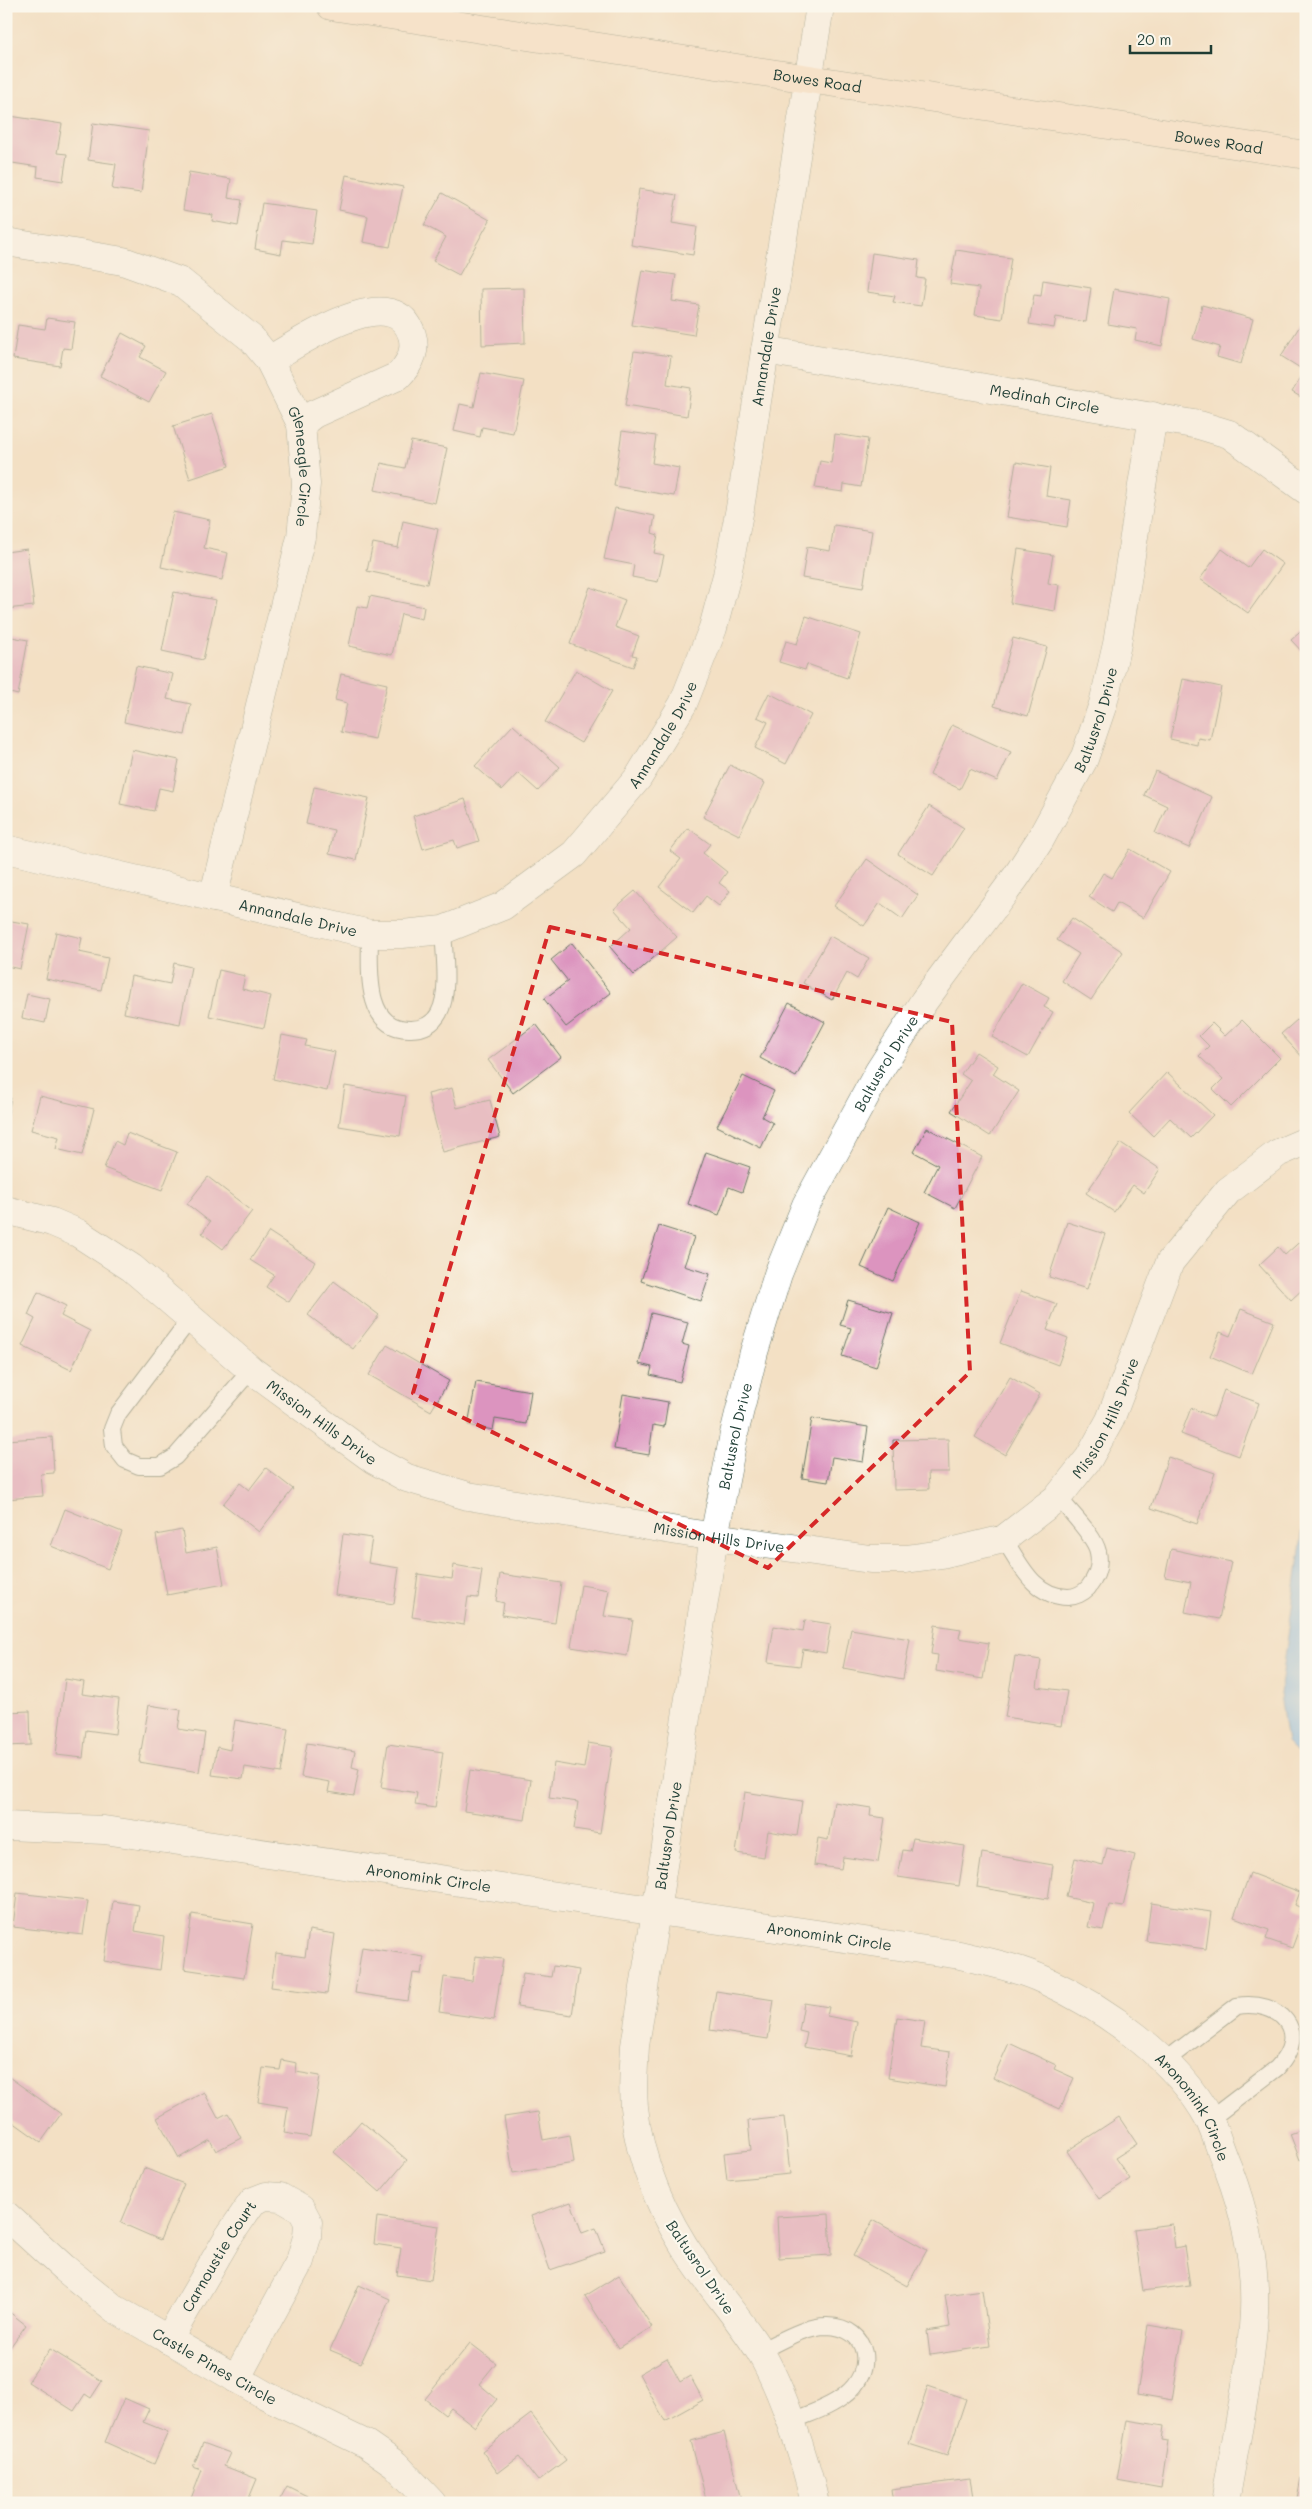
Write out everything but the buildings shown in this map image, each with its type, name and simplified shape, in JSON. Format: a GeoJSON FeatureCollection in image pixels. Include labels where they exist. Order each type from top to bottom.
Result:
{"type":"FeatureCollection","features":[{"type":"Feature","properties":{"kind":"main road","name":"Bowes Road"},"geometry":{"type":"LineString","coordinates":[[331,6],[1306,155]]}},
{"type":"Feature","properties":{"kind":"street","name":"Annandale Drive"},"geometry":{"type":"LineString","coordinates":[[6,849],[370,934],[402,934],[443,930],[503,906],[574,854],[638,778],[684,704],[713,628],[727,575],[820,6]]}},
{"type":"Feature","properties":{"kind":"street","name":"Gleneagle Circle"},"geometry":{"type":"LineString","coordinates":[[6,242],[123,261],[181,282],[252,339],[269,360],[301,424],[306,484],[301,537],[213,898]]}},
{"type":"Feature","properties":{"kind":"street"},"geometry":{"type":"LineString","coordinates":[[269,360],[338,323],[368,311],[380,310],[392,313],[409,327],[414,346],[412,357],[398,376],[314,414],[301,424]]}},
{"type":"Feature","properties":{"kind":"street","name":"Medinah Circle"},"geometry":{"type":"LineString","coordinates":[[765,350],[1153,416],[1229,434],[1306,490]]}},
{"type":"Feature","properties":{"kind":"street","name":"Baltusrol Drive"},"geometry":{"type":"LineString","coordinates":[[815,2503],[790,2422],[760,2351],[695,2262],[668,2217],[650,2176],[638,2134],[633,2084],[635,2046],[714,1537],[734,1434],[754,1352],[778,1274],[806,1204],[878,1071],[924,1001],[1016,877],[1040,840],[1084,759],[1103,704],[1117,644],[1153,416]]}},
{"type":"Feature","properties":{"kind":"street","name":"Mission Hills Drive"},"geometry":{"type":"LineString","coordinates":[[6,1210],[52,1222],[78,1233],[132,1268],[251,1370],[374,1460],[408,1478],[468,1496],[714,1537],[870,1560],[906,1559],[942,1554],[1004,1539],[1058,1497],[1088,1458],[1110,1420],[1170,1262],[1228,1190],[1278,1154],[1306,1141]]}},
{"type":"Feature","properties":{"kind":"street","name":"Aronomink Circle"},"geometry":{"type":"LineString","coordinates":[[6,1826],[52,1826],[123,1832],[960,1955],[1009,1967],[1042,1979],[1080,1998],[1118,2024],[1165,2061],[1192,2092],[1209,2120],[1243,2213],[1252,2258],[1251,2344],[1225,2503]]}},
{"type":"Feature","properties":{"kind":"street","name":"Carnoustie Court"},"geometry":{"type":"LineString","coordinates":[[168,2340],[227,2238],[253,2201],[266,2196],[280,2198],[301,2209],[308,2222],[307,2237],[300,2261],[236,2379]]}},
{"type":"Feature","properties":{"kind":"street","name":"Castle Pines Circle"},"geometry":{"type":"LineString","coordinates":[[6,2215],[64,2268],[115,2309],[265,2395],[366,2444],[395,2464],[432,2503]]}},
{"type":"Feature","properties":{"kind":"lane"},"geometry":{"type":"LineString","coordinates":[[370,934],[373,993],[377,1011],[392,1026],[405,1029],[420,1029],[432,1023],[440,1013],[444,998],[443,930]]}},
{"type":"Feature","properties":{"kind":"lane"},"geometry":{"type":"LineString","coordinates":[[190,1319],[118,1414],[112,1429],[114,1446],[125,1460],[139,1466],[160,1466],[175,1457],[251,1370]]}},
{"type":"Feature","properties":{"kind":"lane"},"geometry":{"type":"LineString","coordinates":[[1004,1539],[1028,1577],[1038,1587],[1054,1597],[1071,1597],[1085,1592],[1095,1579],[1098,1552],[1091,1537],[1058,1497]]}},
{"type":"Feature","properties":{"kind":"lane"},"geometry":{"type":"LineString","coordinates":[[1165,2061],[1237,2006],[1250,2004],[1264,2006],[1286,2020],[1292,2033],[1286,2058],[1277,2068],[1209,2120]]}},
{"type":"Feature","properties":{"kind":"lane"},"geometry":{"type":"LineString","coordinates":[[760,2351],[808,2329],[825,2326],[841,2328],[853,2334],[864,2348],[864,2367],[858,2383],[844,2396],[790,2422]]}},
{"type":"Feature","properties":{"kind":"highlighted area"},"geometry":{"type":"Polygon","coordinates":[[[550,927],[952,1022],[970,1372],[768,1568],[413,1393],[550,927]]]}},
{"type":"Feature","properties":{"kind":"water"},"geometry":{"type":"Polygon","coordinates":[[[1306,1507],[1306,1761],[1287,1742],[1280,1694],[1306,1507]]]}}]}
